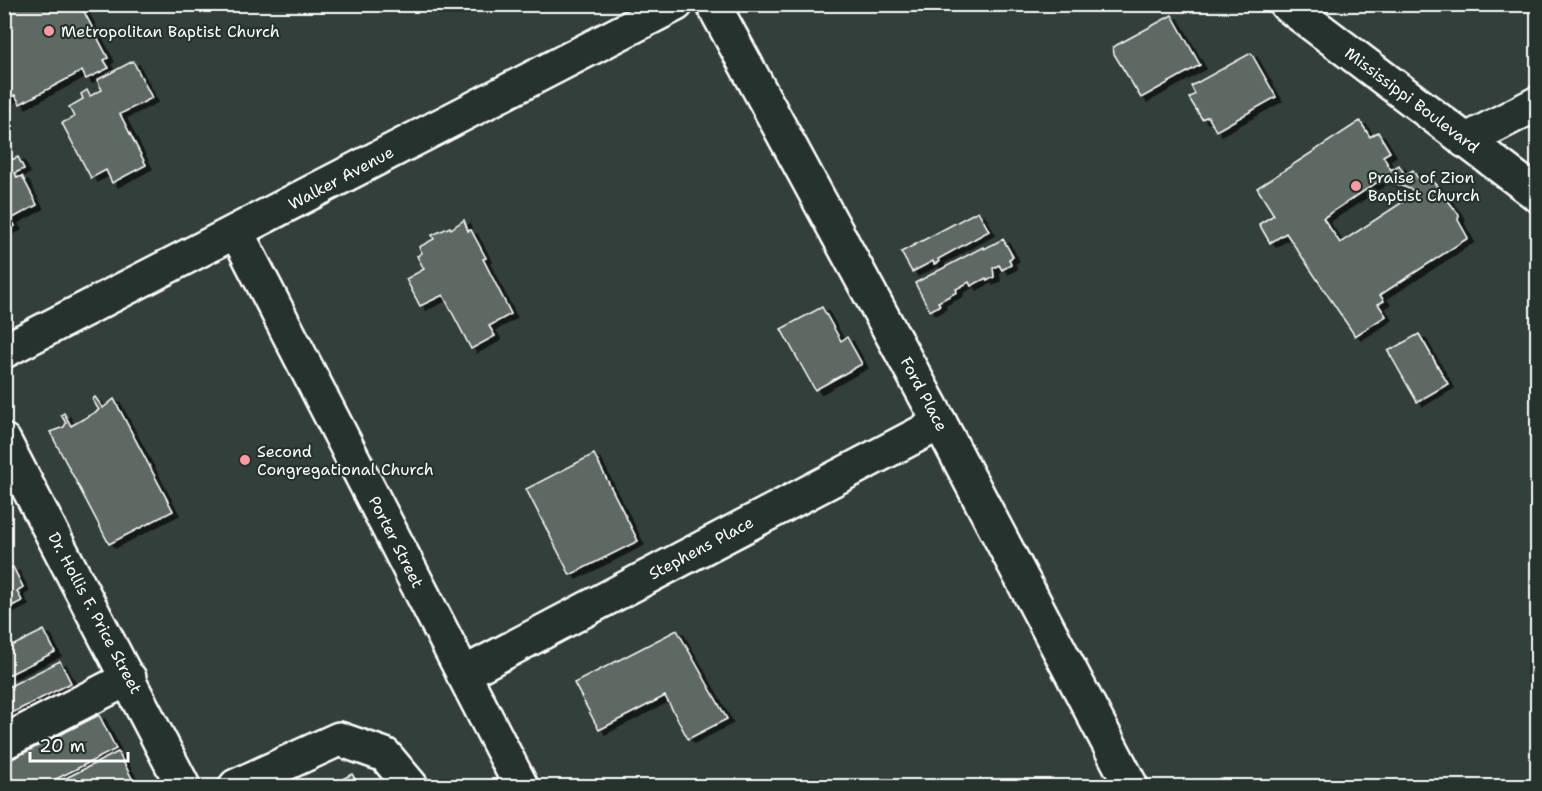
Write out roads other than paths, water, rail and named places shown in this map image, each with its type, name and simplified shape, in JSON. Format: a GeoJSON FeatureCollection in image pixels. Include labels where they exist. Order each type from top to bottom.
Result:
{"type":"FeatureCollection","features":[{"type":"Feature","properties":{"kind":"street","name":"Walker Avenue"},"geometry":{"type":"LineString","coordinates":[[4,351],[237,233],[676,4]]}},
{"type":"Feature","properties":{"kind":"street","name":"Ford Place"},"geometry":{"type":"LineString","coordinates":[[712,4],[940,423],[1131,786]]}},
{"type":"Feature","properties":{"kind":"street","name":"Mississippi Boulevard"},"geometry":{"type":"LineString","coordinates":[[1286,4],[1538,195]]}},
{"type":"Feature","properties":{"kind":"street"},"geometry":{"type":"LineString","coordinates":[[1466,141],[1538,103]]}},
{"type":"Feature","properties":{"kind":"street","name":"Porter Street"},"geometry":{"type":"LineString","coordinates":[[237,233],[521,786]]}},
{"type":"Feature","properties":{"kind":"street","name":"Stephens Place"},"geometry":{"type":"LineString","coordinates":[[463,674],[940,423]]}},
{"type":"Feature","properties":{"kind":"street","name":"Dr. Hollis F. Price Street"},"geometry":{"type":"LineString","coordinates":[[4,441],[129,678],[183,786]]}},
{"type":"Feature","properties":{"kind":"street"},"geometry":{"type":"LineString","coordinates":[[4,742],[129,678]]}},
{"type":"Feature","properties":{"kind":"street"},"geometry":{"type":"LineString","coordinates":[[236,786],[339,739],[385,755],[411,786]]}},
{"type":"Feature","properties":{"kind":"place","name":"Metropolitan Baptist Church"},"geometry":{"type":"Point","coordinates":[49,31]}},
{"type":"Feature","properties":{"kind":"place","name":"Praise of Zion Baptist Church"},"geometry":{"type":"Point","coordinates":[1356,186]}},
{"type":"Feature","properties":{"kind":"place","name":"Second Congregational Church"},"geometry":{"type":"Point","coordinates":[245,460]}}]}
